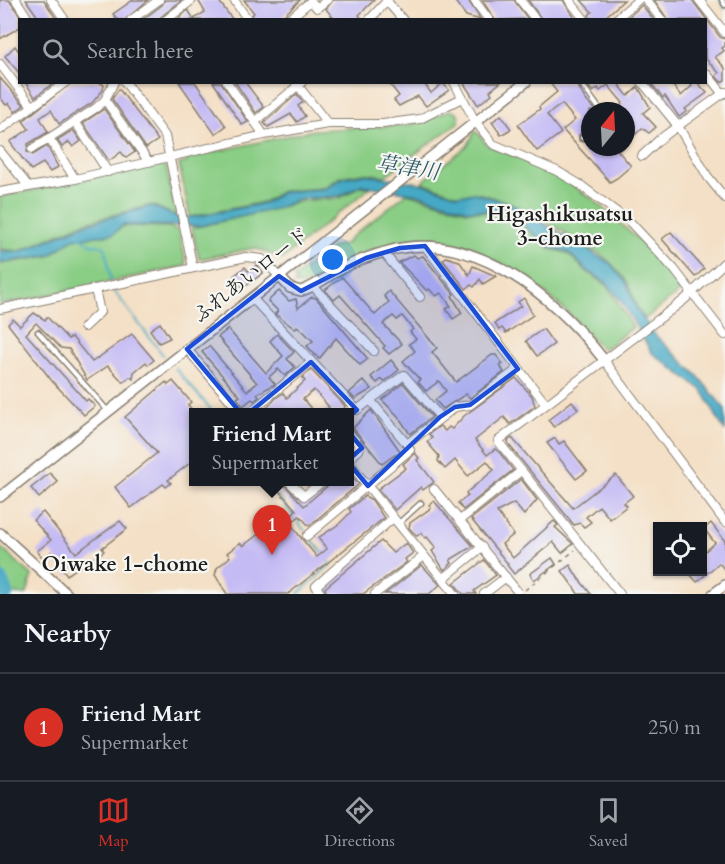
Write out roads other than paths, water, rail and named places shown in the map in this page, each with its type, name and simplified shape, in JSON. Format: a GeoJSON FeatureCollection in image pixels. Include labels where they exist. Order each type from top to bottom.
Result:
{"type":"FeatureCollection","features":[{"type":"Feature","properties":{"kind":"street"},"geometry":{"type":"LineString","coordinates":[[16,0],[28,18]]}},
{"type":"Feature","properties":{"kind":"street"},"geometry":{"type":"LineString","coordinates":[[51,0],[64,18]]}},
{"type":"Feature","properties":{"kind":"street"},"geometry":{"type":"LineString","coordinates":[[133,18],[159,0]]}},
{"type":"Feature","properties":{"kind":"street"},"geometry":{"type":"LineString","coordinates":[[170,18],[192,0]]}},
{"type":"Feature","properties":{"kind":"street"},"geometry":{"type":"LineString","coordinates":[[234,0],[247,18]]}},
{"type":"Feature","properties":{"kind":"street"},"geometry":{"type":"LineString","coordinates":[[290,18],[310,0],[316,8],[327,0]]}},
{"type":"Feature","properties":{"kind":"street"},"geometry":{"type":"LineString","coordinates":[[371,18],[387,0],[401,18]]}},
{"type":"Feature","properties":{"kind":"street"},"geometry":{"type":"LineString","coordinates":[[474,0],[488,18]]}},
{"type":"Feature","properties":{"kind":"street"},"geometry":{"type":"LineString","coordinates":[[520,0],[534,18]]}},
{"type":"Feature","properties":{"kind":"street"},"geometry":{"type":"LineString","coordinates":[[569,0],[583,18]]}},
{"type":"Feature","properties":{"kind":"street"},"geometry":{"type":"LineString","coordinates":[[617,18],[638,0]]}},
{"type":"Feature","properties":{"kind":"street"},"geometry":{"type":"LineString","coordinates":[[646,0],[660,18]]}},
{"type":"Feature","properties":{"kind":"street"},"geometry":{"type":"LineString","coordinates":[[699,0],[725,33]]}},
{"type":"Feature","properties":{"kind":"street"},"geometry":{"type":"LineString","coordinates":[[0,64],[32,106]]}},
{"type":"Feature","properties":{"kind":"street"},"geometry":{"type":"LineString","coordinates":[[642,156],[678,126],[724,93],[707,75]]}},
{"type":"Feature","properties":{"kind":"street"},"geometry":{"type":"LineString","coordinates":[[0,130],[63,84]]}},
{"type":"Feature","properties":{"kind":"street"},"geometry":{"type":"LineString","coordinates":[[32,149],[76,123],[105,100],[113,84]]}},
{"type":"Feature","properties":{"kind":"street"},"geometry":{"type":"LineString","coordinates":[[127,84],[165,136],[193,268]]}},
{"type":"Feature","properties":{"kind":"street"},"geometry":{"type":"LineString","coordinates":[[228,84],[264,135]]}},
{"type":"Feature","properties":{"kind":"street"},"geometry":{"type":"LineString","coordinates":[[255,122],[299,84],[328,124]]}},
{"type":"Feature","properties":{"kind":"street"},"geometry":{"type":"LineString","coordinates":[[455,84],[475,122],[493,144],[539,162],[572,180],[630,222],[693,292],[725,335]]}},
{"type":"Feature","properties":{"kind":"street","name":"ふれあいロード"},"geometry":{"type":"LineString","coordinates":[[0,497],[522,84]]}},
{"type":"Feature","properties":{"kind":"street"},"geometry":{"type":"LineString","coordinates":[[644,84],[678,126],[708,177],[725,198]]}},
{"type":"Feature","properties":{"kind":"street"},"geometry":{"type":"LineString","coordinates":[[0,192],[75,179],[149,162],[170,161],[264,135],[328,124],[383,124],[420,119],[462,98]]}},
{"type":"Feature","properties":{"kind":"street"},"geometry":{"type":"LineString","coordinates":[[105,100],[149,162]]}},
{"type":"Feature","properties":{"kind":"street"},"geometry":{"type":"LineString","coordinates":[[76,123],[108,172]]}},
{"type":"Feature","properties":{"kind":"street"},"geometry":{"type":"LineString","coordinates":[[49,138],[75,179]]}},
{"type":"Feature","properties":{"kind":"street"},"geometry":{"type":"LineString","coordinates":[[0,151],[29,187]]}},
{"type":"Feature","properties":{"kind":"street"},"geometry":{"type":"LineString","coordinates":[[425,246],[545,403]]}},
{"type":"Feature","properties":{"kind":"street"},"geometry":{"type":"LineString","coordinates":[[0,309],[255,256],[268,263],[294,290],[301,291],[314,286],[345,267],[383,252],[425,246],[465,253],[524,282],[563,315],[604,360],[725,522]]}},
{"type":"Feature","properties":{"kind":"street"},"geometry":{"type":"LineString","coordinates":[[383,252],[420,297]]}},
{"type":"Feature","properties":{"kind":"street"},"geometry":{"type":"LineString","coordinates":[[620,594],[498,441],[545,403],[684,300],[725,262]]}},
{"type":"Feature","properties":{"kind":"street"},"geometry":{"type":"LineString","coordinates":[[314,286],[374,351]]}},
{"type":"Feature","properties":{"kind":"street"},"geometry":{"type":"LineString","coordinates":[[84,327],[100,312],[95,289]]}},
{"type":"Feature","properties":{"kind":"street"},"geometry":{"type":"LineString","coordinates":[[252,298],[357,410]]}},
{"type":"Feature","properties":{"kind":"street"},"geometry":{"type":"LineString","coordinates":[[187,349],[237,408]]}},
{"type":"Feature","properties":{"kind":"street"},"geometry":{"type":"LineString","coordinates":[[255,408],[311,362]]}},
{"type":"Feature","properties":{"kind":"street"},"geometry":{"type":"LineString","coordinates":[[407,444],[454,407],[470,405],[518,369]]}},
{"type":"Feature","properties":{"kind":"street"},"geometry":{"type":"LineString","coordinates":[[354,413],[404,375],[440,417]]}},
{"type":"Feature","properties":{"kind":"street"},"geometry":{"type":"LineString","coordinates":[[307,536],[410,450],[371,401]]}},
{"type":"Feature","properties":{"kind":"street"},"geometry":{"type":"LineString","coordinates":[[354,439],[360,446],[354,454]]}},
{"type":"Feature","properties":{"kind":"street"},"geometry":{"type":"LineString","coordinates":[[354,469],[451,593]]}},
{"type":"Feature","properties":{"kind":"street"},"geometry":{"type":"LineString","coordinates":[[460,520],[521,471]]}},
{"type":"Feature","properties":{"kind":"street"},"geometry":{"type":"LineString","coordinates":[[293,486],[303,496],[317,486]]}},
{"type":"Feature","properties":{"kind":"street"},"geometry":{"type":"LineString","coordinates":[[434,489],[518,593]]}},
{"type":"Feature","properties":{"kind":"street"},"geometry":{"type":"LineString","coordinates":[[321,594],[316,586],[396,521]]}},
{"type":"Feature","properties":{"kind":"street"},"geometry":{"type":"LineString","coordinates":[[0,532],[67,594]]}},
{"type":"Feature","properties":{"kind":"street"},"geometry":{"type":"LineString","coordinates":[[442,579],[482,547]]}},
{"type":"Feature","properties":{"kind":"street"},"geometry":{"type":"LineString","coordinates":[[375,594],[424,556]]}},
{"type":"Feature","properties":{"kind":"street"},"geometry":{"type":"LineString","coordinates":[[484,594],[506,577]]}},
{"type":"Feature","properties":{"kind":"street"},"geometry":{"type":"LineString","coordinates":[[713,594],[725,585]]}},
{"type":"Feature","properties":{"kind":"lane"},"geometry":{"type":"LineString","coordinates":[[722,0],[725,5]]}},
{"type":"Feature","properties":{"kind":"lane"},"geometry":{"type":"LineString","coordinates":[[581,84],[594,102]]}},
{"type":"Feature","properties":{"kind":"lane"},"geometry":{"type":"LineString","coordinates":[[38,332],[108,412]]}},
{"type":"Feature","properties":{"kind":"lane"},"geometry":{"type":"LineString","coordinates":[[396,521],[421,503]]}},
{"type":"Feature","properties":{"kind":"water"},"geometry":{"type":"Polygon","coordinates":[[[363,174],[420,183],[458,195],[475,193],[511,204],[610,263],[626,282],[637,310],[656,336],[697,375],[725,409],[725,432],[702,390],[652,353],[623,304],[607,283],[588,271],[568,252],[552,248],[517,220],[496,211],[468,210],[417,194],[361,185],[340,196],[300,199],[275,209],[200,226],[123,225],[113,234],[73,239],[50,255],[0,263],[0,251],[20,252],[86,224],[152,206],[177,217],[194,217],[265,203],[282,192],[325,189],[342,178],[363,174]]]}},
{"type":"Feature","properties":{"kind":"waterway"},"geometry":{"type":"LineString","coordinates":[[720,0],[725,9]]}},
{"type":"Feature","properties":{"kind":"waterway"},"geometry":{"type":"LineString","coordinates":[[78,236],[91,244],[105,247],[111,281]]}},
{"type":"Feature","properties":{"kind":"waterway"},"geometry":{"type":"LineString","coordinates":[[113,290],[163,355]]}},
{"type":"Feature","properties":{"kind":"waterway"},"geometry":{"type":"LineString","coordinates":[[175,368],[210,408]]}},
{"type":"Feature","properties":{"kind":"waterway"},"geometry":{"type":"LineString","coordinates":[[270,486],[304,530]]}},
{"type":"Feature","properties":{"kind":"waterway"},"geometry":{"type":"LineString","coordinates":[[312,540],[324,554]]}},
{"type":"Feature","properties":{"kind":"waterway"},"geometry":{"type":"LineString","coordinates":[[298,594],[331,564],[329,561]]}},
{"type":"Feature","properties":{"kind":"waterway"},"geometry":{"type":"LineString","coordinates":[[0,579],[6,594]]}},
{"type":"Feature","properties":{"kind":"place","name":"Friend Mart"},"geometry":{"type":"Point","coordinates":[272,555]}},
{"type":"Feature","properties":{"kind":"district","name":"Higashikusatsu 3-chome"},"geometry":{"type":"Point","coordinates":[560,226]}},
{"type":"Feature","properties":{"kind":"district","name":"Oiwake 1-chome"},"geometry":{"type":"Point","coordinates":[125,564]}},
{"type":"Feature","properties":{"kind":"water label","name":"草津川"},"geometry":{"type":"Point","coordinates":[408,168]}}]}
